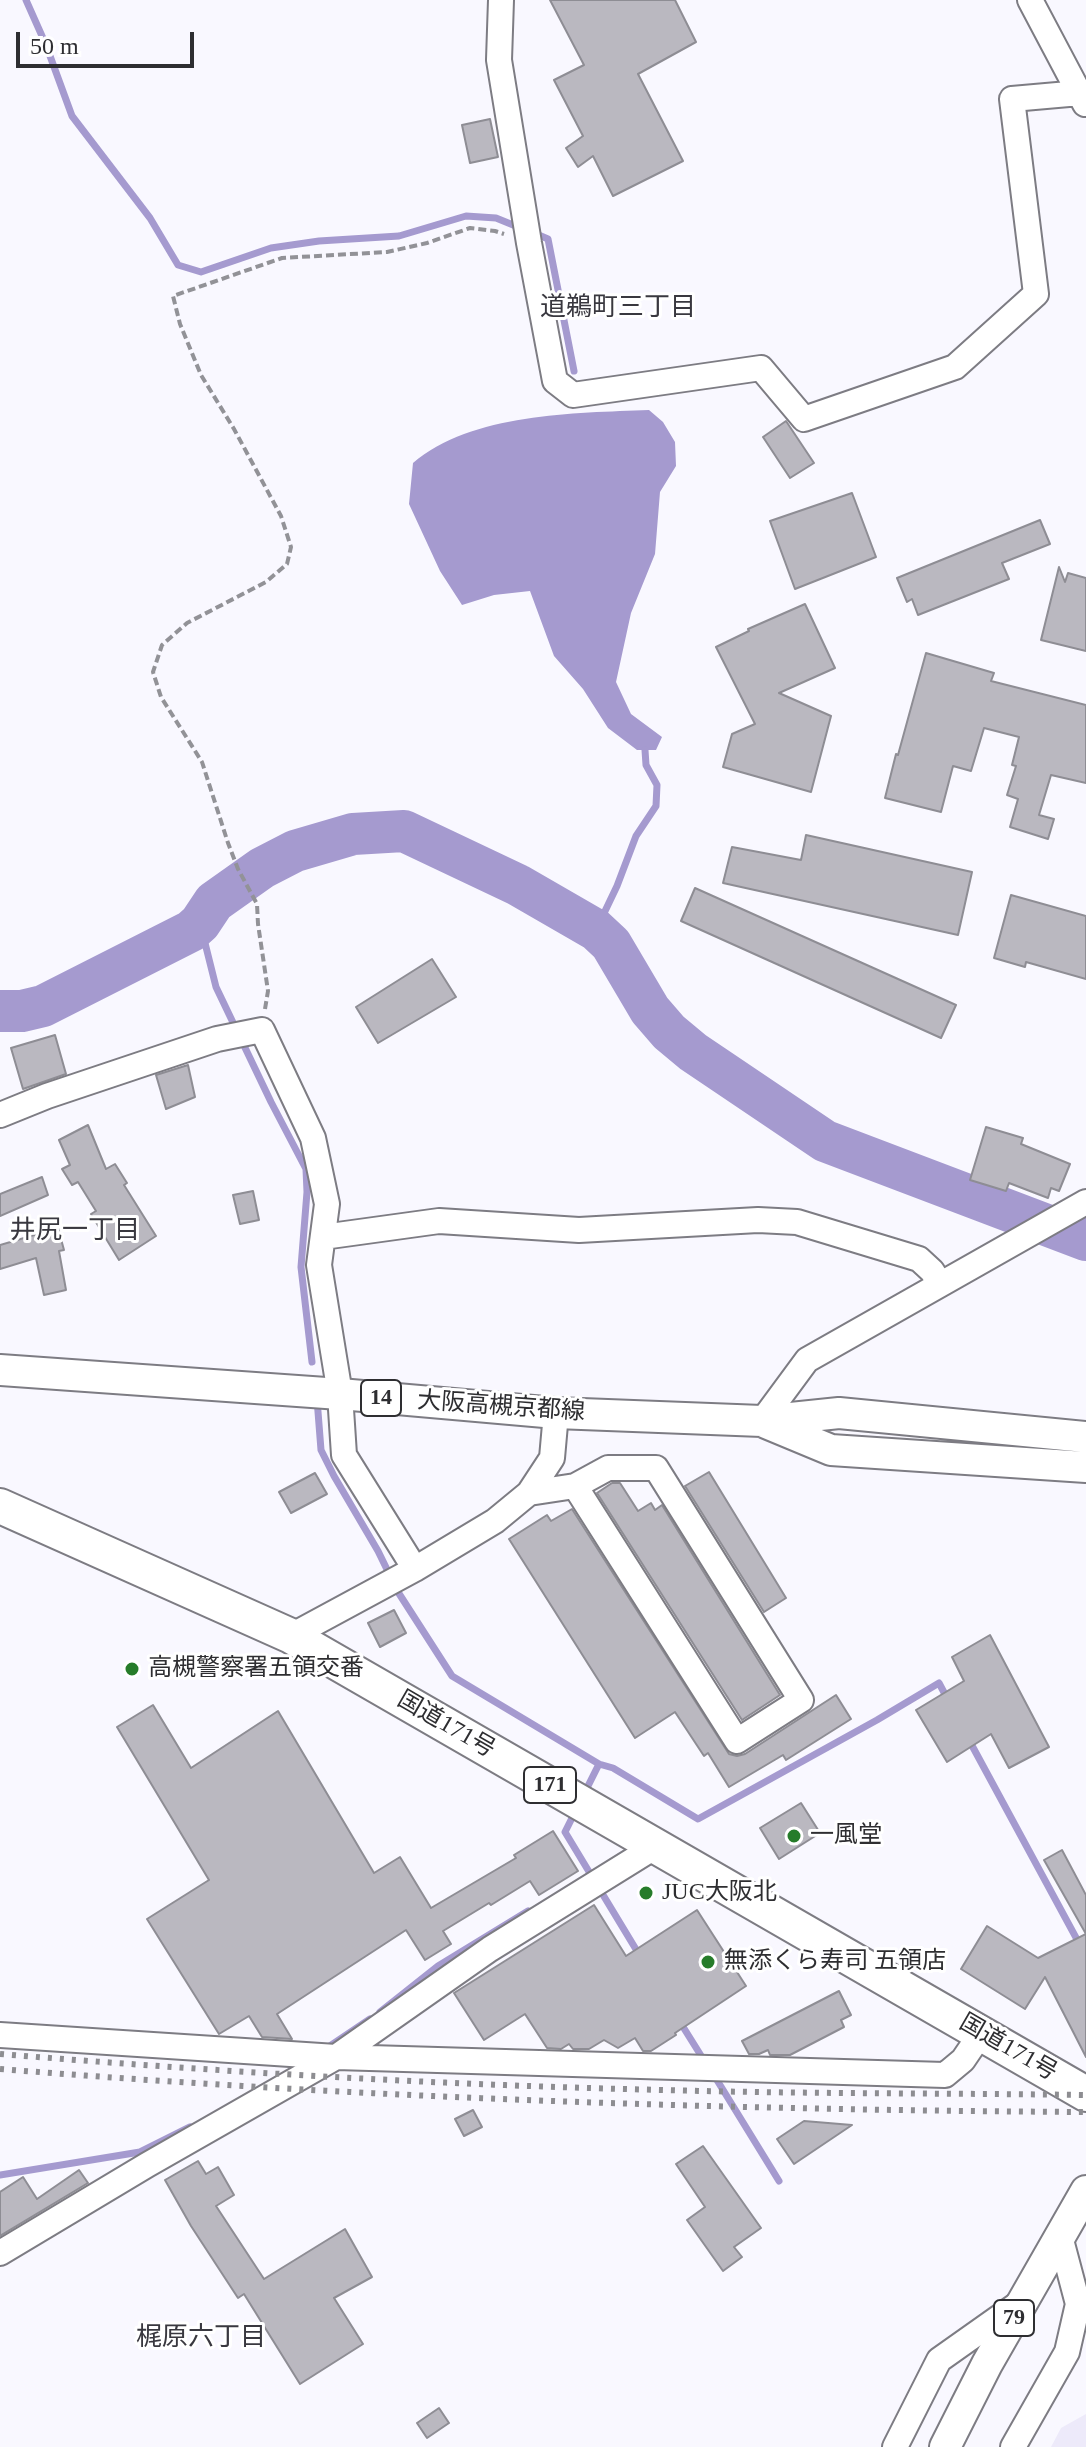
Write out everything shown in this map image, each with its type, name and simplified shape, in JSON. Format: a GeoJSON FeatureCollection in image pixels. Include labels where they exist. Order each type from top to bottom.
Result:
{"type":"FeatureCollection","features":[{"type":"Feature","properties":{"kind":"highway","name":"国道171号"},"geometry":{"type":"LineString","coordinates":[[0,1506],[291,1636],[1086,2094]]}},
{"type":"Feature","properties":{"kind":"main road","name":"大阪高槻京都線"},"geometry":{"type":"LineString","coordinates":[[0,1370],[556,1413],[762,1421],[839,1413],[1086,1437]]}},
{"type":"Feature","properties":{"kind":"main road","name":"大阪高槻京都線"},"geometry":{"type":"LineString","coordinates":[[762,1421],[831,1450],[1086,1467]]}},
{"type":"Feature","properties":{"kind":"main road","name":"79"},"geometry":{"type":"LineString","coordinates":[[945,2447],[987,2364],[1086,2191]]}},
{"type":"Feature","properties":{"kind":"street"},"geometry":{"type":"LineString","coordinates":[[501,0],[499,60],[555,381],[573,395],[761,368],[804,419],[955,367],[1036,294],[1012,99],[1083,99],[1030,0]]}},
{"type":"Feature","properties":{"kind":"street"},"geometry":{"type":"LineString","coordinates":[[0,1115],[47,1096],[223,1038],[258,1031],[313,1138],[327,1204],[319,1265],[340,1394],[344,1455],[411,1571]]}},
{"type":"Feature","properties":{"kind":"street"},"geometry":{"type":"LineString","coordinates":[[762,1421],[807,1360],[1086,1202]]}},
{"type":"Feature","properties":{"kind":"street"},"geometry":{"type":"LineString","coordinates":[[323,1237],[439,1221],[579,1230],[758,1220],[797,1222],[919,1259],[940,1284]]}},
{"type":"Feature","properties":{"kind":"street"},"geometry":{"type":"LineString","coordinates":[[291,1636],[495,1521],[529,1493],[552,1458],[556,1413]]}},
{"type":"Feature","properties":{"kind":"street"},"geometry":{"type":"LineString","coordinates":[[529,1493],[575,1486],[608,1468],[656,1468],[801,1700],[737,1741],[575,1486]]}},
{"type":"Feature","properties":{"kind":"street"},"geometry":{"type":"LineString","coordinates":[[0,2253],[336,2057],[490,1949],[656,1846]]}},
{"type":"Feature","properties":{"kind":"street"},"geometry":{"type":"LineString","coordinates":[[0,2035],[336,2057],[945,2075],[963,2060],[982,2032]]}},
{"type":"Feature","properties":{"kind":"street"},"geometry":{"type":"LineString","coordinates":[[1013,2447],[1067,2352],[1078,2304],[1060,2236]]}},
{"type":"Feature","properties":{"kind":"street"},"geometry":{"type":"LineString","coordinates":[[895,2447],[939,2360],[1024,2300]]}},
{"type":"Feature","properties":{"kind":"path"},"geometry":{"type":"LineString","coordinates":[[258,1031],[268,991],[257,904],[238,869],[202,762],[161,697],[153,672],[162,645],[187,623],[266,582],[287,564],[291,547],[274,503],[201,375],[180,324],[173,296],[282,258],[387,252],[427,243],[470,228],[495,231],[529,243]]}},
{"type":"Feature","properties":{"kind":"shaded area"},"geometry":{"type":"Polygon","coordinates":[[[649,410],[663,422],[675,442],[676,466],[660,492],[655,554],[631,613],[616,682],[631,714],[662,737],[656,750],[637,750],[608,728],[583,689],[554,656],[530,591],[494,595],[462,605],[440,571],[409,504],[413,463],[437,446],[464,434],[525,419],[649,410]]]}},
{"type":"Feature","properties":{"kind":"shaded area"},"geometry":{"type":"Polygon","coordinates":[[[1086,2414],[1086,2447],[1051,2447],[1061,2428],[1086,2414]]]}},
{"type":"Feature","properties":{"kind":"building"},"geometry":{"type":"Polygon","coordinates":[[[550,0],[675,0],[696,42],[638,74],[683,161],[613,196],[593,156],[578,167],[566,148],[583,136],[554,80],[584,65],[550,0]]]}},
{"type":"Feature","properties":{"kind":"building"},"geometry":{"type":"Polygon","coordinates":[[[490,119],[498,157],[470,163],[462,125],[490,119]]]}},
{"type":"Feature","properties":{"kind":"building"},"geometry":{"type":"Polygon","coordinates":[[[786,421],[814,463],[790,478],[763,437],[786,421]]]}},
{"type":"Feature","properties":{"kind":"building"},"geometry":{"type":"Polygon","coordinates":[[[852,493],[876,557],[795,589],[770,521],[852,493]]]}},
{"type":"Feature","properties":{"kind":"building"},"geometry":{"type":"Polygon","coordinates":[[[1040,520],[1050,544],[1002,563],[1009,579],[918,615],[912,599],[907,602],[897,578],[1040,520]]]}},
{"type":"Feature","properties":{"kind":"building"},"geometry":{"type":"Polygon","coordinates":[[[1059,567],[1065,582],[1068,573],[1086,578],[1086,651],[1041,640],[1059,567]]]}},
{"type":"Feature","properties":{"kind":"building"},"geometry":{"type":"Polygon","coordinates":[[[805,604],[835,668],[779,693],[831,716],[811,792],[723,767],[732,734],[755,724],[716,647],[805,604]]]}},
{"type":"Feature","properties":{"kind":"building"},"geometry":{"type":"Polygon","coordinates":[[[926,653],[994,673],[991,681],[1086,705],[1086,783],[1051,775],[1039,815],[1054,819],[1048,839],[1010,827],[1018,799],[1007,795],[1016,766],[1012,765],[1019,737],[984,728],[971,771],[953,766],[941,812],[885,798],[926,653]]]}},
{"type":"Feature","properties":{"kind":"building"},"geometry":{"type":"Polygon","coordinates":[[[806,835],[972,872],[958,935],[723,883],[732,847],[801,860],[806,835]]]}},
{"type":"Feature","properties":{"kind":"building"},"geometry":{"type":"Polygon","coordinates":[[[695,888],[956,1005],[941,1038],[681,921],[695,888]]]}},
{"type":"Feature","properties":{"kind":"building"},"geometry":{"type":"Polygon","coordinates":[[[1011,895],[1086,916],[1086,979],[1026,962],[1025,967],[994,958],[1011,895]]]}},
{"type":"Feature","properties":{"kind":"building"},"geometry":{"type":"Polygon","coordinates":[[[432,959],[456,997],[378,1043],[356,1007],[432,959]]]}},
{"type":"Feature","properties":{"kind":"building"},"geometry":{"type":"Polygon","coordinates":[[[55,1035],[66,1074],[23,1089],[11,1048],[55,1035]]]}},
{"type":"Feature","properties":{"kind":"building"},"geometry":{"type":"Polygon","coordinates":[[[188,1065],[195,1097],[166,1109],[156,1075],[188,1065]]]}},
{"type":"Feature","properties":{"kind":"building"},"geometry":{"type":"Polygon","coordinates":[[[88,1125],[106,1169],[115,1164],[127,1183],[124,1185],[156,1236],[119,1260],[91,1214],[96,1211],[78,1182],[72,1185],[62,1169],[70,1165],[59,1140],[88,1125]]]}},
{"type":"Feature","properties":{"kind":"building"},"geometry":{"type":"Polygon","coordinates":[[[986,1127],[1023,1138],[1021,1144],[1070,1164],[1059,1191],[1051,1188],[1048,1198],[1009,1183],[1006,1191],[970,1180],[986,1127]]]}},
{"type":"Feature","properties":{"kind":"building"},"geometry":{"type":"Polygon","coordinates":[[[42,1177],[48,1195],[0,1216],[0,1194],[42,1177]]]}},
{"type":"Feature","properties":{"kind":"building"},"geometry":{"type":"Polygon","coordinates":[[[253,1191],[259,1220],[240,1224],[233,1195],[253,1191]]]}},
{"type":"Feature","properties":{"kind":"building"},"geometry":{"type":"Polygon","coordinates":[[[58,1228],[64,1250],[59,1251],[66,1290],[44,1295],[36,1258],[0,1269],[0,1245],[58,1228]]]}},
{"type":"Feature","properties":{"kind":"building"},"geometry":{"type":"Polygon","coordinates":[[[709,1472],[786,1598],[764,1612],[685,1486],[709,1472]]]}},
{"type":"Feature","properties":{"kind":"building"},"geometry":{"type":"Polygon","coordinates":[[[315,1473],[327,1494],[291,1513],[279,1492],[315,1473]]]}},
{"type":"Feature","properties":{"kind":"building"},"geometry":{"type":"Polygon","coordinates":[[[612,1483],[620,1483],[638,1511],[651,1503],[655,1510],[662,1505],[780,1695],[742,1720],[597,1493],[612,1483]]]}},
{"type":"Feature","properties":{"kind":"building"},"geometry":{"type":"Polygon","coordinates":[[[572,1509],[729,1754],[745,1754],[836,1695],[851,1719],[786,1760],[783,1755],[729,1787],[708,1753],[704,1756],[675,1712],[635,1738],[509,1539],[547,1515],[551,1521],[572,1509]]]}},
{"type":"Feature","properties":{"kind":"building"},"geometry":{"type":"Polygon","coordinates":[[[394,1610],[406,1633],[380,1647],[368,1623],[394,1610]]]}},
{"type":"Feature","properties":{"kind":"building"},"geometry":{"type":"Polygon","coordinates":[[[990,1635],[1049,1747],[1009,1768],[991,1734],[947,1762],[916,1710],[964,1681],[952,1657],[990,1635]]]}},
{"type":"Feature","properties":{"kind":"building"},"geometry":{"type":"Polygon","coordinates":[[[153,1705],[191,1768],[278,1711],[374,1873],[400,1857],[431,1908],[516,1858],[514,1855],[553,1831],[578,1871],[539,1895],[530,1881],[491,1905],[489,1903],[443,1931],[451,1944],[425,1960],[406,1930],[277,2014],[292,2039],[262,2037],[249,2016],[219,2034],[147,1919],[209,1880],[117,1727],[153,1705]]]}},
{"type":"Feature","properties":{"kind":"building"},"geometry":{"type":"Polygon","coordinates":[[[801,1803],[820,1833],[779,1859],[760,1828],[801,1803]]]}},
{"type":"Feature","properties":{"kind":"building"},"geometry":{"type":"Polygon","coordinates":[[[1062,1850],[1086,1895],[1086,1934],[1044,1860],[1062,1850]]]}},
{"type":"Feature","properties":{"kind":"building"},"geometry":{"type":"Polygon","coordinates":[[[594,1905],[626,1956],[697,1910],[746,1986],[651,2051],[643,2051],[635,2038],[618,2048],[604,2040],[589,2049],[573,2049],[569,2044],[561,2049],[547,2048],[525,2014],[484,2040],[454,1993],[594,1905]]]}},
{"type":"Feature","properties":{"kind":"building"},"geometry":{"type":"Polygon","coordinates":[[[987,1926],[1038,1958],[1086,1934],[1086,2057],[1045,1977],[1025,2009],[961,1969],[987,1926]]]}},
{"type":"Feature","properties":{"kind":"building"},"geometry":{"type":"Polygon","coordinates":[[[839,1991],[851,2015],[841,2020],[844,2027],[790,2055],[770,2055],[768,2050],[749,2054],[742,2041],[839,1991]]]}},
{"type":"Feature","properties":{"kind":"building"},"geometry":{"type":"Polygon","coordinates":[[[473,2110],[482,2127],[464,2136],[455,2119],[473,2110]]]}},
{"type":"Feature","properties":{"kind":"building"},"geometry":{"type":"Polygon","coordinates":[[[804,2121],[852,2125],[794,2164],[777,2139],[804,2121]]]}},
{"type":"Feature","properties":{"kind":"building"},"geometry":{"type":"Polygon","coordinates":[[[703,2146],[761,2228],[734,2247],[742,2257],[723,2271],[687,2220],[705,2207],[676,2164],[703,2146]]]}},
{"type":"Feature","properties":{"kind":"building"},"geometry":{"type":"Polygon","coordinates":[[[198,2161],[206,2174],[218,2167],[234,2195],[216,2206],[264,2279],[345,2229],[372,2277],[334,2298],[363,2344],[300,2384],[244,2294],[238,2298],[165,2180],[198,2161]]]}},
{"type":"Feature","properties":{"kind":"building"},"geometry":{"type":"Polygon","coordinates":[[[79,2170],[88,2183],[0,2236],[0,2192],[23,2177],[37,2199],[79,2170]]]}},
{"type":"Feature","properties":{"kind":"building"},"geometry":{"type":"Polygon","coordinates":[[[439,2408],[449,2423],[427,2438],[417,2423],[439,2408]]]}},
{"type":"Feature","properties":{"kind":"waterway"},"geometry":{"type":"LineString","coordinates":[[26,0],[72,116],[150,218],[178,265],[201,272],[271,248],[319,241],[399,236],[466,216],[496,218],[523,229]]}},
{"type":"Feature","properties":{"kind":"waterway"},"geometry":{"type":"LineString","coordinates":[[534,233],[548,239],[574,371]]}},
{"type":"Feature","properties":{"kind":"waterway"},"geometry":{"type":"LineString","coordinates":[[596,930],[636,836],[656,806],[657,785],[646,765],[645,750]]}},
{"type":"Feature","properties":{"kind":"waterway"},"geometry":{"type":"LineString","coordinates":[[0,1011],[22,1011],[43,1006],[191,931],[214,902],[262,868],[295,851],[353,834],[404,831],[518,885],[596,930],[611,944],[650,1010],[669,1032],[693,1052],[825,1141],[1086,1240]]}},
{"type":"Feature","properties":{"kind":"waterway"},"geometry":{"type":"LineString","coordinates":[[226,913],[271,879],[319,859],[366,848],[415,849],[589,944],[603,957],[637,1019],[679,1061],[817,1152],[845,1166],[1020,1232]]}},
{"type":"Feature","properties":{"kind":"waterway"},"geometry":{"type":"LineString","coordinates":[[200,923],[216,987],[306,1169],[301,1267],[312,1362]]}},
{"type":"Feature","properties":{"kind":"waterway"},"geometry":{"type":"LineString","coordinates":[[0,995],[32,994],[168,927]]}},
{"type":"Feature","properties":{"kind":"waterway"},"geometry":{"type":"LineString","coordinates":[[1035,1238],[1086,1257]]}},
{"type":"Feature","properties":{"kind":"waterway"},"geometry":{"type":"LineString","coordinates":[[317,1399],[321,1450],[398,1592],[452,1676],[698,1819],[939,1683],[948,1700]]}},
{"type":"Feature","properties":{"kind":"waterway"},"geometry":{"type":"LineString","coordinates":[[969,1740],[1086,1956]]}},
{"type":"Feature","properties":{"kind":"waterway"},"geometry":{"type":"LineString","coordinates":[[584,1794],[599,1764]]}},
{"type":"Feature","properties":{"kind":"waterway"},"geometry":{"type":"LineString","coordinates":[[575,1812],[565,1832],[640,1956]]}},
{"type":"Feature","properties":{"kind":"waterway"},"geometry":{"type":"LineString","coordinates":[[380,2012],[438,1966],[528,1911]]}},
{"type":"Feature","properties":{"kind":"waterway"},"geometry":{"type":"LineString","coordinates":[[324,2050],[370,2019]]}},
{"type":"Feature","properties":{"kind":"waterway"},"geometry":{"type":"LineString","coordinates":[[680,2022],[705,2062]]}},
{"type":"Feature","properties":{"kind":"waterway"},"geometry":{"type":"LineString","coordinates":[[712,2072],[779,2181]]}},
{"type":"Feature","properties":{"kind":"waterway"},"geometry":{"type":"LineString","coordinates":[[0,2175],[140,2152],[190,2127]]}},
{"type":"Feature","properties":{"kind":"railway"},"geometry":{"type":"LineString","coordinates":[[0,2054],[249,2072],[497,2085],[1086,2095]]}},
{"type":"Feature","properties":{"kind":"railway"},"geometry":{"type":"LineString","coordinates":[[0,2069],[271,2088],[543,2101],[814,2109],[1086,2112]]}},
{"type":"Feature","properties":{"kind":"place","name":"高槻警察署五領交番"},"geometry":{"type":"Point","coordinates":[132,1669]}},
{"type":"Feature","properties":{"kind":"place","name":"一風堂"},"geometry":{"type":"Point","coordinates":[794,1836]}},
{"type":"Feature","properties":{"kind":"place","name":"JUC大阪北"},"geometry":{"type":"Point","coordinates":[646,1893]}},
{"type":"Feature","properties":{"kind":"place","name":"無添くら寿司 五領店"},"geometry":{"type":"Point","coordinates":[708,1962]}},
{"type":"Feature","properties":{"kind":"district","name":"道鵜町三丁目"},"geometry":{"type":"Point","coordinates":[618,308]}},
{"type":"Feature","properties":{"kind":"district","name":"井尻一丁目"},"geometry":{"type":"Point","coordinates":[75,1231]}},
{"type":"Feature","properties":{"kind":"district","name":"梶原六丁目"},"geometry":{"type":"Point","coordinates":[201,2338]}}]}
